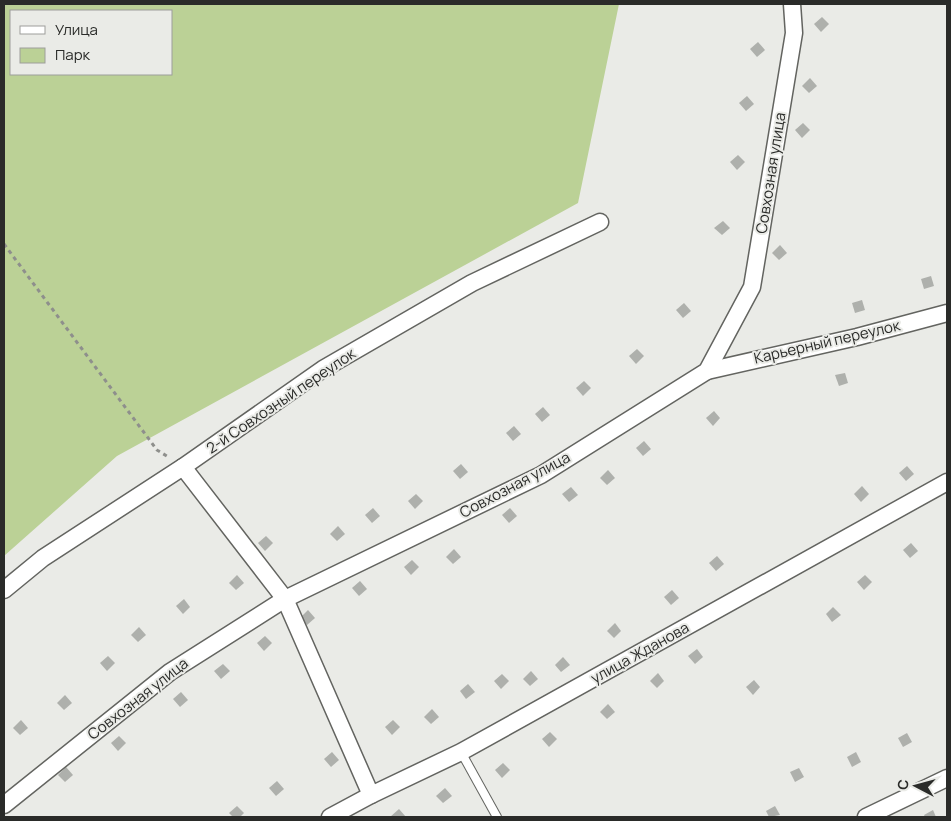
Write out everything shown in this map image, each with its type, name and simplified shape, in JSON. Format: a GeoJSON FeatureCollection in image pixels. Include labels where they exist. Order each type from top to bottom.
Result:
{"type":"FeatureCollection","features":[{"type":"Feature","properties":{"kind":"street","name":"Совхозная улица"},"geometry":{"type":"LineString","coordinates":[[4,805],[170,672],[286,599],[541,475],[707,371],[752,286],[794,33],[792,4]]}},
{"type":"Feature","properties":{"kind":"street","name":"2-й Совхозный переулок"},"geometry":{"type":"LineString","coordinates":[[4,590],[43,558],[183,468],[323,368],[472,283],[600,222]]}},
{"type":"Feature","properties":{"kind":"street","name":"Карьерный переулок"},"geometry":{"type":"LineString","coordinates":[[707,371],[857,336],[947,312]]}},
{"type":"Feature","properties":{"kind":"street"},"geometry":{"type":"LineString","coordinates":[[183,468],[286,599],[371,795]]}},
{"type":"Feature","properties":{"kind":"street","name":"улица Жданова"},"geometry":{"type":"LineString","coordinates":[[330,817],[461,752],[947,482]]}},
{"type":"Feature","properties":{"kind":"street"},"geometry":{"type":"LineString","coordinates":[[866,817],[947,778]]}},
{"type":"Feature","properties":{"kind":"lane"},"geometry":{"type":"LineString","coordinates":[[461,752],[497,817]]}},
{"type":"Feature","properties":{"kind":"path"},"geometry":{"type":"LineString","coordinates":[[4,244],[157,450]]}},
{"type":"Feature","properties":{"kind":"green space"},"geometry":{"type":"Polygon","coordinates":[[[4,4],[619,4],[578,203],[117,456],[4,556],[4,4]]]}},
{"type":"Feature","properties":{"kind":"building"},"geometry":{"type":"Polygon","coordinates":[[[822,17],[829,24],[821,32],[814,24],[822,17]]]}},
{"type":"Feature","properties":{"kind":"building"},"geometry":{"type":"Polygon","coordinates":[[[758,42],[765,50],[757,57],[750,49],[758,42]]]}},
{"type":"Feature","properties":{"kind":"building"},"geometry":{"type":"Polygon","coordinates":[[[810,78],[817,86],[809,93],[802,86],[810,78]]]}},
{"type":"Feature","properties":{"kind":"building"},"geometry":{"type":"Polygon","coordinates":[[[747,96],[754,104],[746,111],[739,103],[747,96]]]}},
{"type":"Feature","properties":{"kind":"building"},"geometry":{"type":"Polygon","coordinates":[[[803,123],[810,130],[802,138],[795,130],[803,123]]]}},
{"type":"Feature","properties":{"kind":"building"},"geometry":{"type":"Polygon","coordinates":[[[738,155],[745,162],[737,170],[730,162],[738,155]]]}},
{"type":"Feature","properties":{"kind":"building"},"geometry":{"type":"Polygon","coordinates":[[[723,221],[730,228],[722,235],[714,228],[723,221]]]}},
{"type":"Feature","properties":{"kind":"building"},"geometry":{"type":"Polygon","coordinates":[[[780,245],[787,253],[779,260],[772,253],[780,245]]]}},
{"type":"Feature","properties":{"kind":"building"},"geometry":{"type":"Polygon","coordinates":[[[931,276],[934,286],[924,289],[921,279],[931,276]]]}},
{"type":"Feature","properties":{"kind":"building"},"geometry":{"type":"Polygon","coordinates":[[[862,300],[865,310],[855,313],[852,303],[862,300]]]}},
{"type":"Feature","properties":{"kind":"building"},"geometry":{"type":"Polygon","coordinates":[[[684,303],[691,311],[683,318],[676,310],[684,303]]]}},
{"type":"Feature","properties":{"kind":"building"},"geometry":{"type":"Polygon","coordinates":[[[637,349],[644,356],[636,364],[629,356],[637,349]]]}},
{"type":"Feature","properties":{"kind":"building"},"geometry":{"type":"Polygon","coordinates":[[[845,373],[848,383],[839,386],[835,375],[845,373]]]}},
{"type":"Feature","properties":{"kind":"building"},"geometry":{"type":"Polygon","coordinates":[[[584,381],[591,388],[583,396],[576,388],[584,381]]]}},
{"type":"Feature","properties":{"kind":"building"},"geometry":{"type":"Polygon","coordinates":[[[543,407],[550,415],[542,422],[535,414],[543,407]]]}},
{"type":"Feature","properties":{"kind":"building"},"geometry":{"type":"Polygon","coordinates":[[[714,411],[720,418],[713,426],[706,418],[714,411]]]}},
{"type":"Feature","properties":{"kind":"building"},"geometry":{"type":"Polygon","coordinates":[[[514,426],[521,434],[513,441],[506,433],[514,426]]]}},
{"type":"Feature","properties":{"kind":"building"},"geometry":{"type":"Polygon","coordinates":[[[644,441],[651,449],[643,456],[636,448],[644,441]]]}},
{"type":"Feature","properties":{"kind":"building"},"geometry":{"type":"Polygon","coordinates":[[[461,464],[468,472],[460,479],[453,471],[461,464]]]}},
{"type":"Feature","properties":{"kind":"building"},"geometry":{"type":"Polygon","coordinates":[[[907,466],[914,474],[906,481],[899,473],[907,466]]]}},
{"type":"Feature","properties":{"kind":"building"},"geometry":{"type":"Polygon","coordinates":[[[608,470],[615,478],[607,485],[600,478],[608,470]]]}},
{"type":"Feature","properties":{"kind":"building"},"geometry":{"type":"Polygon","coordinates":[[[862,486],[869,494],[861,502],[854,494],[862,486]]]}},
{"type":"Feature","properties":{"kind":"building"},"geometry":{"type":"Polygon","coordinates":[[[571,487],[578,495],[569,502],[562,494],[571,487]]]}},
{"type":"Feature","properties":{"kind":"building"},"geometry":{"type":"Polygon","coordinates":[[[416,494],[423,501],[415,509],[408,501],[416,494]]]}},
{"type":"Feature","properties":{"kind":"building"},"geometry":{"type":"Polygon","coordinates":[[[373,508],[380,516],[372,523],[365,515],[373,508]]]}},
{"type":"Feature","properties":{"kind":"building"},"geometry":{"type":"Polygon","coordinates":[[[510,508],[517,516],[509,523],[502,515],[510,508]]]}},
{"type":"Feature","properties":{"kind":"building"},"geometry":{"type":"Polygon","coordinates":[[[338,526],[345,534],[337,541],[330,534],[338,526]]]}},
{"type":"Feature","properties":{"kind":"building"},"geometry":{"type":"Polygon","coordinates":[[[266,536],[273,543],[265,551],[258,543],[266,536]]]}},
{"type":"Feature","properties":{"kind":"building"},"geometry":{"type":"Polygon","coordinates":[[[911,543],[918,551],[910,558],[903,550],[911,543]]]}},
{"type":"Feature","properties":{"kind":"building"},"geometry":{"type":"Polygon","coordinates":[[[454,549],[461,557],[453,564],[446,557],[454,549]]]}},
{"type":"Feature","properties":{"kind":"building"},"geometry":{"type":"Polygon","coordinates":[[[717,556],[724,564],[716,571],[709,563],[717,556]]]}},
{"type":"Feature","properties":{"kind":"building"},"geometry":{"type":"Polygon","coordinates":[[[412,560],[419,567],[411,575],[404,567],[412,560]]]}},
{"type":"Feature","properties":{"kind":"building"},"geometry":{"type":"Polygon","coordinates":[[[237,575],[244,583],[236,590],[229,583],[237,575]]]}},
{"type":"Feature","properties":{"kind":"building"},"geometry":{"type":"Polygon","coordinates":[[[865,575],[872,582],[864,590],[857,582],[865,575]]]}},
{"type":"Feature","properties":{"kind":"building"},"geometry":{"type":"Polygon","coordinates":[[[360,581],[367,589],[359,596],[352,588],[360,581]]]}},
{"type":"Feature","properties":{"kind":"building"},"geometry":{"type":"Polygon","coordinates":[[[672,590],[679,598],[671,605],[664,597],[672,590]]]}},
{"type":"Feature","properties":{"kind":"building"},"geometry":{"type":"Polygon","coordinates":[[[184,599],[190,607],[183,614],[176,606],[184,599]]]}},
{"type":"Feature","properties":{"kind":"building"},"geometry":{"type":"Polygon","coordinates":[[[833,607],[841,615],[832,622],[826,614],[833,607]]]}},
{"type":"Feature","properties":{"kind":"building"},"geometry":{"type":"Polygon","coordinates":[[[308,610],[315,618],[307,625],[300,618],[308,610]]]}},
{"type":"Feature","properties":{"kind":"building"},"geometry":{"type":"Polygon","coordinates":[[[615,623],[621,631],[614,638],[607,631],[615,623]]]}},
{"type":"Feature","properties":{"kind":"building"},"geometry":{"type":"Polygon","coordinates":[[[139,627],[146,635],[138,642],[131,635],[139,627]]]}},
{"type":"Feature","properties":{"kind":"building"},"geometry":{"type":"Polygon","coordinates":[[[265,636],[272,643],[264,651],[257,643],[265,636]]]}},
{"type":"Feature","properties":{"kind":"building"},"geometry":{"type":"Polygon","coordinates":[[[697,649],[703,657],[695,664],[688,656],[697,649]]]}},
{"type":"Feature","properties":{"kind":"building"},"geometry":{"type":"Polygon","coordinates":[[[108,656],[115,663],[107,671],[100,663],[108,656]]]}},
{"type":"Feature","properties":{"kind":"building"},"geometry":{"type":"Polygon","coordinates":[[[563,657],[570,665],[561,672],[555,665],[563,657]]]}},
{"type":"Feature","properties":{"kind":"building"},"geometry":{"type":"Polygon","coordinates":[[[223,664],[230,671],[221,679],[214,671],[223,664]]]}},
{"type":"Feature","properties":{"kind":"building"},"geometry":{"type":"Polygon","coordinates":[[[531,671],[538,679],[530,686],[523,679],[531,671]]]}},
{"type":"Feature","properties":{"kind":"building"},"geometry":{"type":"Polygon","coordinates":[[[658,673],[664,681],[657,688],[650,681],[658,673]]]}},
{"type":"Feature","properties":{"kind":"building"},"geometry":{"type":"Polygon","coordinates":[[[502,674],[509,681],[501,689],[494,681],[502,674]]]}},
{"type":"Feature","properties":{"kind":"building"},"geometry":{"type":"Polygon","coordinates":[[[754,680],[760,687],[753,695],[746,687],[754,680]]]}},
{"type":"Feature","properties":{"kind":"building"},"geometry":{"type":"Polygon","coordinates":[[[468,684],[475,692],[466,699],[460,691],[468,684]]]}},
{"type":"Feature","properties":{"kind":"building"},"geometry":{"type":"Polygon","coordinates":[[[181,692],[188,700],[180,707],[173,699],[181,692]]]}},
{"type":"Feature","properties":{"kind":"building"},"geometry":{"type":"Polygon","coordinates":[[[65,695],[72,703],[64,710],[57,703],[65,695]]]}},
{"type":"Feature","properties":{"kind":"building"},"geometry":{"type":"Polygon","coordinates":[[[608,704],[615,712],[607,719],[600,712],[608,704]]]}},
{"type":"Feature","properties":{"kind":"building"},"geometry":{"type":"Polygon","coordinates":[[[432,709],[439,717],[431,724],[424,717],[432,709]]]}},
{"type":"Feature","properties":{"kind":"building"},"geometry":{"type":"Polygon","coordinates":[[[21,720],[28,728],[20,735],[13,728],[21,720]]]}},
{"type":"Feature","properties":{"kind":"building"},"geometry":{"type":"Polygon","coordinates":[[[393,720],[400,727],[392,735],[385,727],[393,720]]]}},
{"type":"Feature","properties":{"kind":"building"},"geometry":{"type":"Polygon","coordinates":[[[550,732],[557,739],[549,747],[542,739],[550,732]]]}},
{"type":"Feature","properties":{"kind":"building"},"geometry":{"type":"Polygon","coordinates":[[[907,733],[912,742],[903,747],[898,738],[907,733]]]}},
{"type":"Feature","properties":{"kind":"building"},"geometry":{"type":"Polygon","coordinates":[[[119,736],[126,743],[118,751],[111,743],[119,736]]]}},
{"type":"Feature","properties":{"kind":"building"},"geometry":{"type":"Polygon","coordinates":[[[332,752],[339,760],[331,767],[324,759],[332,752]]]}},
{"type":"Feature","properties":{"kind":"building"},"geometry":{"type":"Polygon","coordinates":[[[856,752],[861,762],[852,767],[847,757],[856,752]]]}},
{"type":"Feature","properties":{"kind":"building"},"geometry":{"type":"Polygon","coordinates":[[[503,763],[510,770],[502,778],[495,770],[503,763]]]}},
{"type":"Feature","properties":{"kind":"building"},"geometry":{"type":"Polygon","coordinates":[[[66,767],[73,775],[65,782],[58,775],[66,767]]]}},
{"type":"Feature","properties":{"kind":"building"},"geometry":{"type":"Polygon","coordinates":[[[799,768],[804,777],[795,782],[790,772],[799,768]]]}},
{"type":"Feature","properties":{"kind":"building"},"geometry":{"type":"Polygon","coordinates":[[[277,781],[284,789],[276,796],[269,788],[277,781]]]}},
{"type":"Feature","properties":{"kind":"building"},"geometry":{"type":"Polygon","coordinates":[[[445,788],[452,796],[443,803],[436,796],[445,788]]]}},
{"type":"Feature","properties":{"kind":"building"},"geometry":{"type":"Polygon","coordinates":[[[237,806],[244,813],[240,817],[233,817],[229,813],[237,806]]]}},
{"type":"Feature","properties":{"kind":"building"},"geometry":{"type":"Polygon","coordinates":[[[775,806],[780,815],[769,817],[766,811],[775,806]]]}},
{"type":"Feature","properties":{"kind":"building"},"geometry":{"type":"Polygon","coordinates":[[[399,809],[406,817],[390,817],[399,809]]]}},
{"type":"Feature","properties":{"kind":"building"},"geometry":{"type":"Polygon","coordinates":[[[933,810],[936,817],[925,817],[924,815],[933,810]]]}}]}
